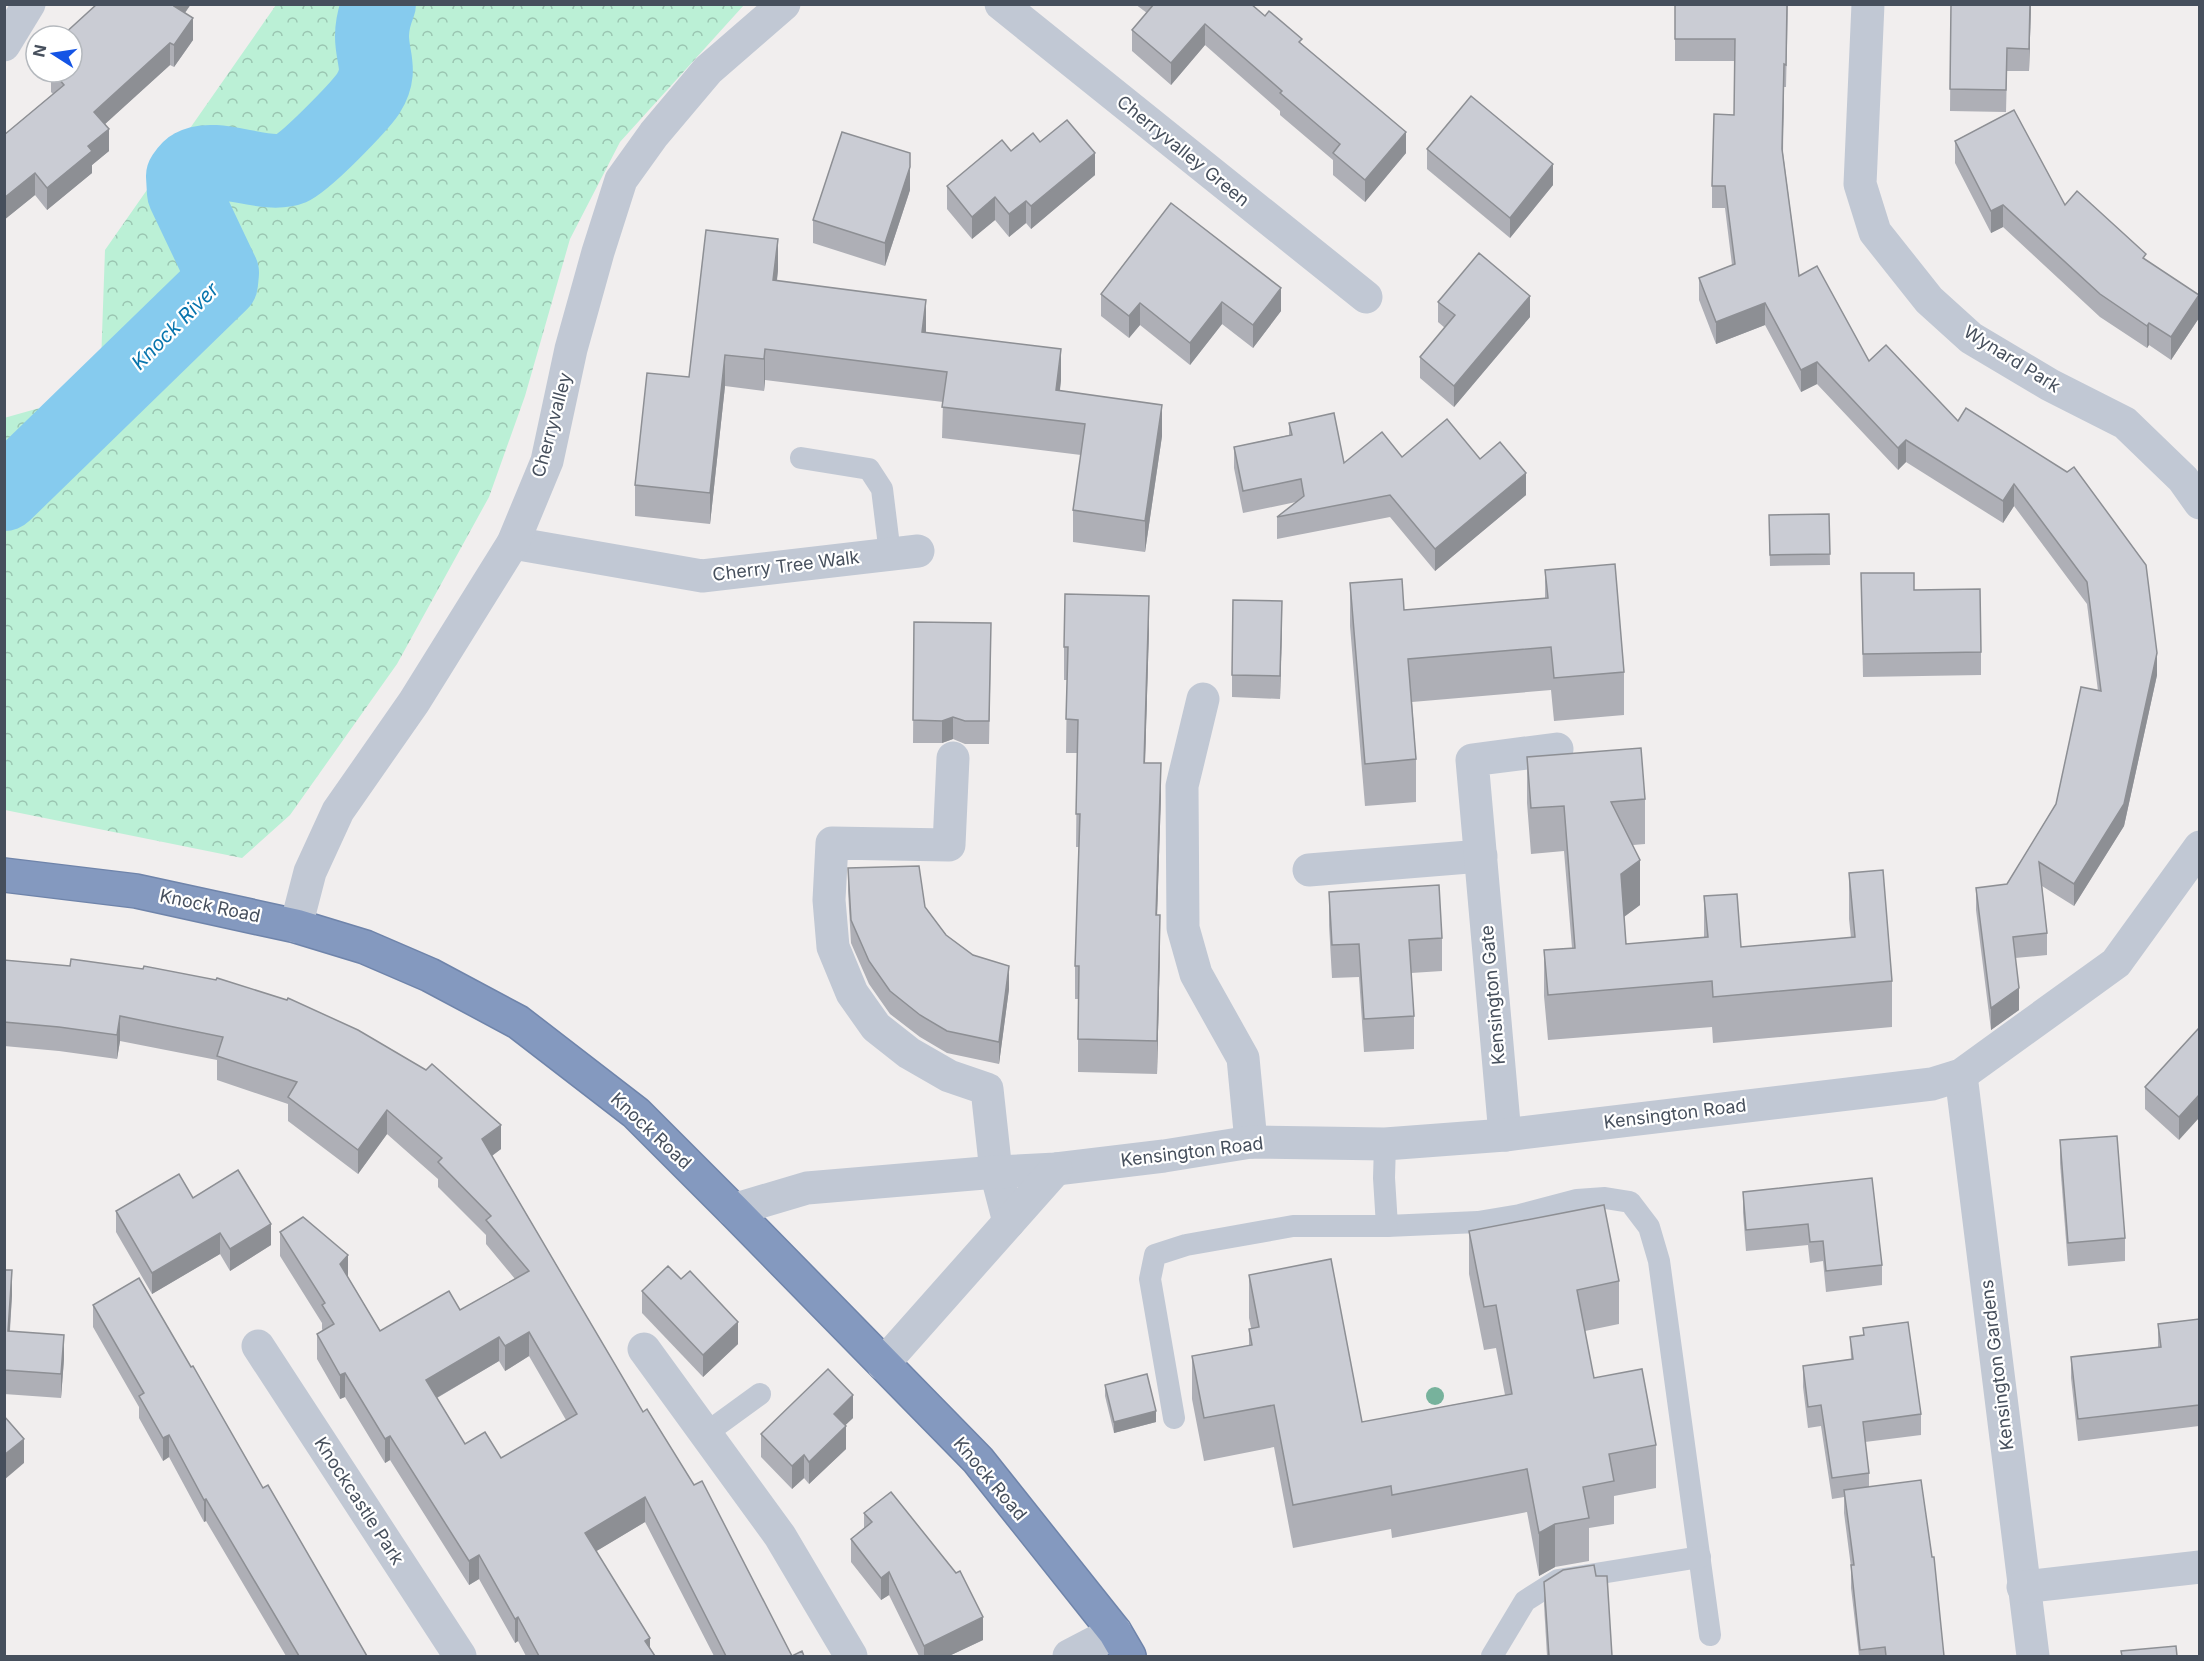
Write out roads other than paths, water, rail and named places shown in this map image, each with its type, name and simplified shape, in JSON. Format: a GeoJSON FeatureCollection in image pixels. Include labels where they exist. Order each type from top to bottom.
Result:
{"type":"FeatureCollection","features":[{"type":"Feature","properties":{"kind":"highway","name":"Knock Road"},"geometry":{"type":"LineString","coordinates":[[4,875],[136,891],[296,926],[376,952],[430,975],[518,1022],[636,1113],[978,1460],[1122,1644]]}},
{"type":"Feature","properties":{"kind":"street"},"geometry":{"type":"LineString","coordinates":[[4,45],[28,4]]}},
{"type":"Feature","properties":{"kind":"street","name":"Cherryvalley"},"geometry":{"type":"LineString","coordinates":[[296,926],[310,872],[338,811],[414,702],[513,543],[547,461],[574,338],[621,180],[654,134],[708,70],[784,4]]}},
{"type":"Feature","properties":{"kind":"street","name":"Cherryvalley Green"},"geometry":{"type":"LineString","coordinates":[[1000,4],[1366,297]]}},
{"type":"Feature","properties":{"kind":"street","name":"Wynard Park"},"geometry":{"type":"LineString","coordinates":[[1868,4],[1860,184],[1875,232],[1929,300],[1971,338],[2050,385],[2125,423],[2183,479],[2199,503]]}},
{"type":"Feature","properties":{"kind":"street","name":"Cherry Tree Walk"},"geometry":{"type":"LineString","coordinates":[[513,543],[702,576],[904,553]]}},
{"type":"Feature","properties":{"kind":"street"},"geometry":{"type":"LineString","coordinates":[[1203,699],[1182,786],[1183,928],[1196,974],[1243,1058],[1251,1142]]}},
{"type":"Feature","properties":{"kind":"street","name":"Kensington Gate"},"geometry":{"type":"LineString","coordinates":[[1504,1135],[1472,760],[1557,749]]}},
{"type":"Feature","properties":{"kind":"street"},"geometry":{"type":"LineString","coordinates":[[953,758],[949,845],[832,843],[829,900],[833,947],[852,993],[876,1027],[909,1053],[949,1076],[987,1089],[996,1172],[1009,1222]]}},
{"type":"Feature","properties":{"kind":"street","name":"Kensington Road"},"geometry":{"type":"LineString","coordinates":[[733,1210],[807,1188],[1056,1169],[1164,1156],[1251,1142],[1385,1144],[1504,1135],[1932,1084],[1961,1075],[2116,963],[2199,847]]}},
{"type":"Feature","properties":{"kind":"street"},"geometry":{"type":"LineString","coordinates":[[1310,870],[1480,856]]}},
{"type":"Feature","properties":{"kind":"street","name":"Kensington Gardens"},"geometry":{"type":"LineString","coordinates":[[1961,1075],[2033,1656]]}},
{"type":"Feature","properties":{"kind":"street"},"geometry":{"type":"LineString","coordinates":[[883,1364],[1056,1169]]}},
{"type":"Feature","properties":{"kind":"street","name":"Knockcastle Park"},"geometry":{"type":"LineString","coordinates":[[258,1346],[460,1656]]}},
{"type":"Feature","properties":{"kind":"street"},"geometry":{"type":"LineString","coordinates":[[644,1349],[780,1536],[851,1656]]}},
{"type":"Feature","properties":{"kind":"street"},"geometry":{"type":"LineString","coordinates":[[2023,1587],[2199,1568]]}},
{"type":"Feature","properties":{"kind":"street"},"geometry":{"type":"LineString","coordinates":[[1069,1656],[1122,1644]]}},
{"type":"Feature","properties":{"kind":"lane"},"geometry":{"type":"LineString","coordinates":[[801,458],[869,469],[882,489],[904,553]]}},
{"type":"Feature","properties":{"kind":"lane"},"geometry":{"type":"LineString","coordinates":[[1385,1144],[1384,1178],[1387,1226]]}},
{"type":"Feature","properties":{"kind":"lane"},"geometry":{"type":"LineString","coordinates":[[1174,1418],[1150,1278],[1155,1255],[1186,1245],[1293,1226],[1387,1226],[1478,1222],[1520,1215],[1577,1200],[1605,1198],[1630,1202],[1649,1227],[1659,1261],[1710,1635]]}},
{"type":"Feature","properties":{"kind":"lane"},"geometry":{"type":"LineString","coordinates":[[705,1434],[760,1394]]}},
{"type":"Feature","properties":{"kind":"lane"},"geometry":{"type":"LineString","coordinates":[[1492,1656],[1525,1601],[1558,1580],[1700,1557]]}},
{"type":"Feature","properties":{"kind":"waterway","name":"Knock River"},"geometry":{"type":"LineString","coordinates":[[4,494],[221,283],[222,273],[184,193],[183,176],[192,166],[202,163],[227,163],[281,170],[292,168],[309,156],[354,110],[372,86],[376,71],[372,32],[379,4]]}}]}
